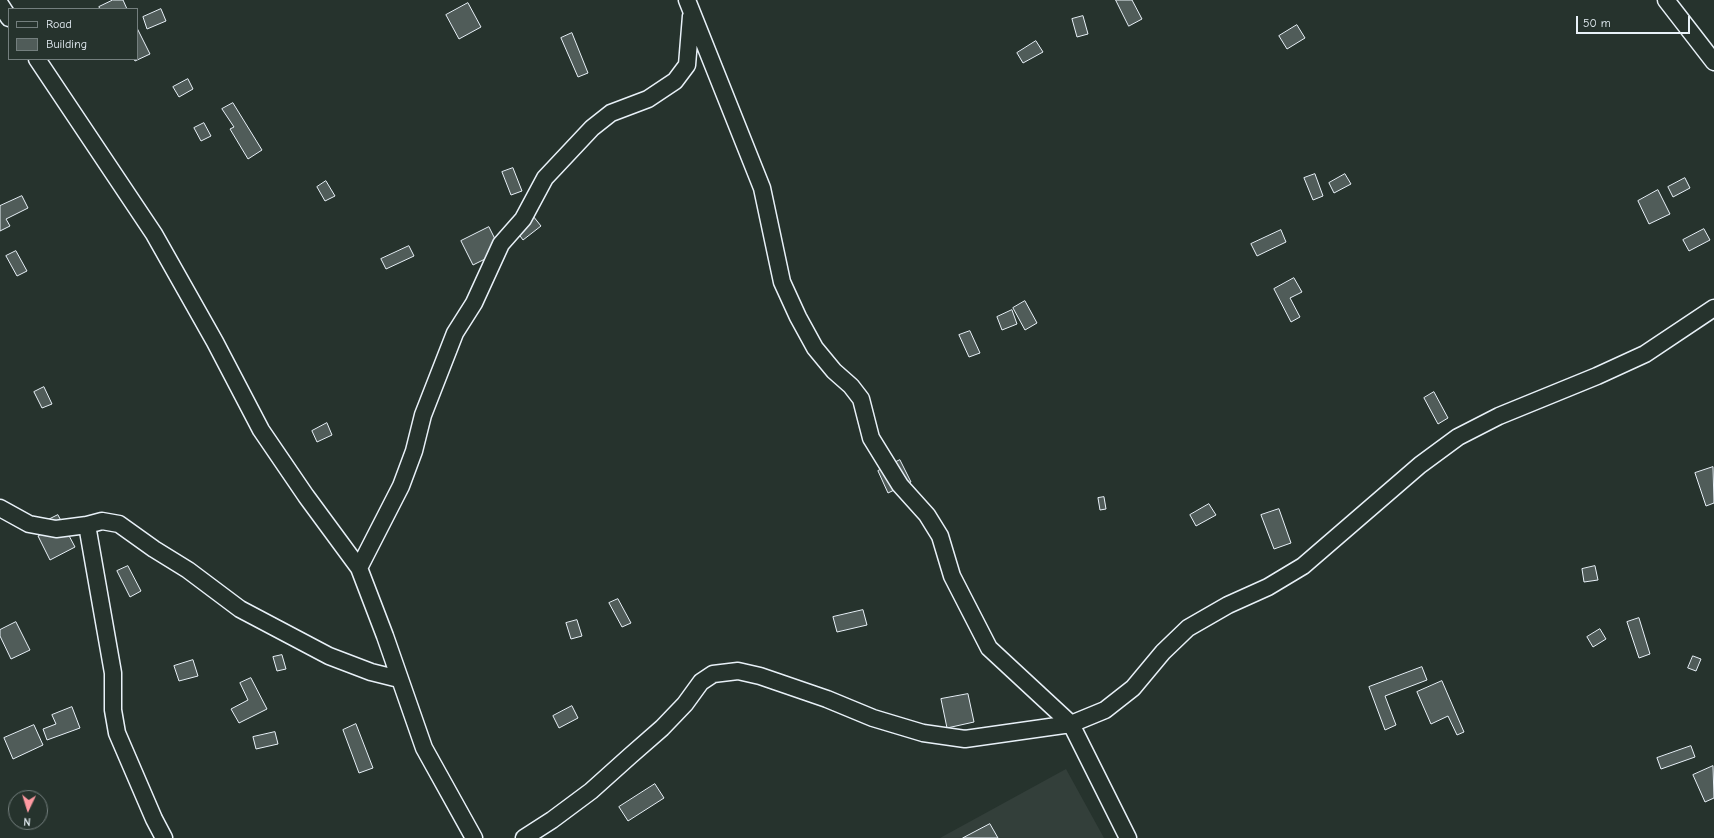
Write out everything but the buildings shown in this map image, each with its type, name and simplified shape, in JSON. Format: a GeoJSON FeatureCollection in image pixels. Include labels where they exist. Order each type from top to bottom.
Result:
{"type":"FeatureCollection","features":[{"type":"Feature","properties":{"kind":"street"},"geometry":{"type":"LineString","coordinates":[[1666,0],[1714,62]]}},
{"type":"Feature","properties":{"kind":"street"},"geometry":{"type":"LineString","coordinates":[[0,4],[8,16]]}},
{"type":"Feature","properties":{"kind":"street"},"geometry":{"type":"LineString","coordinates":[[359,568],[401,486],[414,451],[423,415],[455,333],[474,304],[501,244],[523,219],[545,178],[592,128],[611,113],[648,99],[675,81],[687,65],[689,7]]}},
{"type":"Feature","properties":{"kind":"street"},"geometry":{"type":"LineString","coordinates":[[689,7],[736,119],[762,188],[782,282],[798,317],[815,348],[834,371],[851,386],[861,400],[871,438],[900,485],[927,515],[940,536],[952,576],[989,648],[1071,724],[1128,838]]}},
{"type":"Feature","properties":{"kind":"street"},"geometry":{"type":"LineString","coordinates":[[37,60],[154,234],[215,342],[261,430],[306,496],[359,568],[385,636],[424,748],[474,838]]}},
{"type":"Feature","properties":{"kind":"street"},"geometry":{"type":"LineString","coordinates":[[524,838],[558,816],[630,756],[662,728],[685,704],[701,682],[713,674],[738,671],[760,676],[827,699],[873,718],[923,733],[965,739],[1071,724],[1105,710],[1133,688],[1163,652],[1188,628],[1228,605],[1268,587],[1303,566],[1420,464],[1458,437],[1499,416],[1597,376],[1645,354],[1714,308]]}},
{"type":"Feature","properties":{"kind":"street"},"geometry":{"type":"LineString","coordinates":[[0,508],[29,524],[56,529],[87,525],[102,521],[119,524],[154,549],[188,570],[240,609],[329,656],[371,672],[400,679]]}},
{"type":"Feature","properties":{"kind":"street"},"geometry":{"type":"LineString","coordinates":[[87,525],[113,673],[113,710],[117,733],[154,819],[164,838]]}},
{"type":"Feature","properties":{"kind":"shaded area"},"geometry":{"type":"Polygon","coordinates":[[[1066,769],[1104,838],[940,838],[1066,769]]]}}]}
